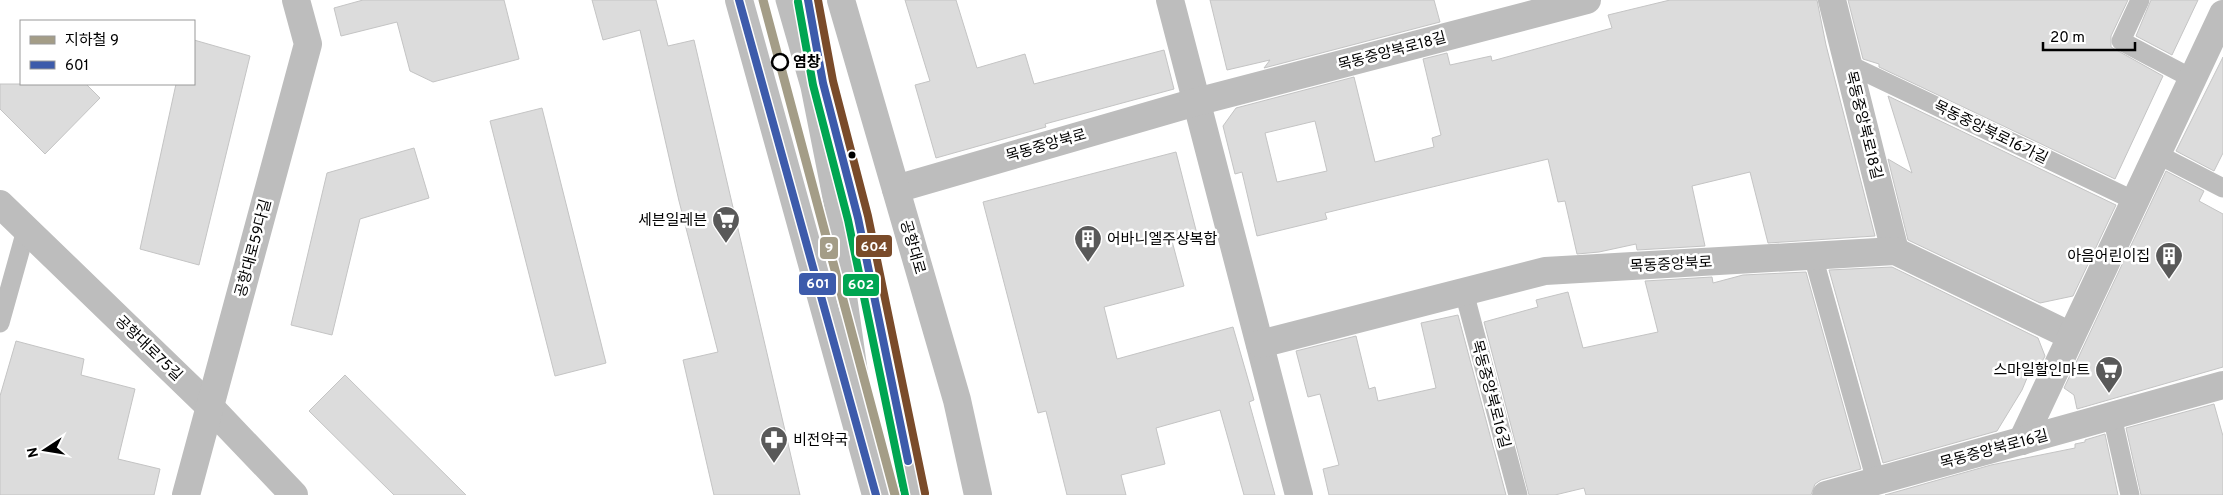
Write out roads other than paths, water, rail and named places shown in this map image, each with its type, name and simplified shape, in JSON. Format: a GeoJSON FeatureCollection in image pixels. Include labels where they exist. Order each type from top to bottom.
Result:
{"type":"FeatureCollection","features":[{"type":"Feature","properties":{"kind":"street","name":"공항대로59다길"},"geometry":{"type":"LineString","coordinates":[[186,495],[308,44],[296,0]]}},
{"type":"Feature","properties":{"kind":"street"},"geometry":{"type":"LineString","coordinates":[[739,0],[875,490]]}},
{"type":"Feature","properties":{"kind":"street","name":"공항대로"},"geometry":{"type":"LineString","coordinates":[[842,0],[957,400],[978,495]]}},
{"type":"Feature","properties":{"kind":"street"},"geometry":{"type":"LineString","coordinates":[[1170,0],[1299,495]]}},
{"type":"Feature","properties":{"kind":"street","name":"목동중앙북로18길"},"geometry":{"type":"LineString","coordinates":[[1196,102],[1587,0]]}},
{"type":"Feature","properties":{"kind":"street","name":"목동중앙북로18길"},"geometry":{"type":"LineString","coordinates":[[1832,0],[1895,251]]}},
{"type":"Feature","properties":{"kind":"street"},"geometry":{"type":"LineString","coordinates":[[2022,441],[2157,154],[2206,68],[2223,14]]}},
{"type":"Feature","properties":{"kind":"street","name":"목동중앙북로"},"geometry":{"type":"LineString","coordinates":[[896,189],[1196,102]]}},
{"type":"Feature","properties":{"kind":"street","name":"공항대로75길"},"geometry":{"type":"LineString","coordinates":[[0,204],[210,407],[294,495]]}},
{"type":"Feature","properties":{"kind":"street","name":"목동중앙북로"},"geometry":{"type":"LineString","coordinates":[[1260,344],[1545,271],[1895,251],[2071,336]]}},
{"type":"Feature","properties":{"kind":"street","name":"목동중앙북로16길"},"geometry":{"type":"LineString","coordinates":[[1826,495],[2112,416],[2222,388]]}},
{"type":"Feature","properties":{"kind":"lane"},"geometry":{"type":"LineString","coordinates":[[786,0],[810,87],[837,224],[875,490]]}},
{"type":"Feature","properties":{"kind":"lane"},"geometry":{"type":"LineString","coordinates":[[808,0],[823,83],[858,218],[916,495]]}},
{"type":"Feature","properties":{"kind":"lane"},"geometry":{"type":"LineString","coordinates":[[2140,0],[2121,41],[2206,68]]}},
{"type":"Feature","properties":{"kind":"lane","name":"목동중앙북로16가길"},"geometry":{"type":"LineString","coordinates":[[1848,64],[2135,201]]}},
{"type":"Feature","properties":{"kind":"lane"},"geometry":{"type":"LineString","coordinates":[[2157,154],[2223,188]]}},
{"type":"Feature","properties":{"kind":"lane"},"geometry":{"type":"LineString","coordinates":[[0,323],[26,230]]}},
{"type":"Feature","properties":{"kind":"lane"},"geometry":{"type":"LineString","coordinates":[[1813,256],[1876,481]]}},
{"type":"Feature","properties":{"kind":"lane","name":"목동중앙북로16길"},"geometry":{"type":"LineString","coordinates":[[1464,292],[1518,495]]}},
{"type":"Feature","properties":{"kind":"lane"},"geometry":{"type":"LineString","coordinates":[[2112,416],[2130,495]]}},
{"type":"Feature","properties":{"kind":"metro line","name":"9"},"geometry":{"type":"LineString","coordinates":[[763,0],[895,495]]}},
{"type":"Feature","properties":{"kind":"place","name":"염창"},"geometry":{"type":"Point","coordinates":[780,62]}},
{"type":"Feature","properties":{"kind":"place","name":"세븐일레븐"},"geometry":{"type":"Point","coordinates":[726,244]}},
{"type":"Feature","properties":{"kind":"place","name":"어바니엘주상복합"},"geometry":{"type":"Point","coordinates":[1088,263]}},
{"type":"Feature","properties":{"kind":"place","name":"아음어린이집"},"geometry":{"type":"Point","coordinates":[2169,280]}},
{"type":"Feature","properties":{"kind":"place","name":"스마일할인마트"},"geometry":{"type":"Point","coordinates":[2109,394]}},
{"type":"Feature","properties":{"kind":"place","name":"비전약국"},"geometry":{"type":"Point","coordinates":[774,464]}}]}
